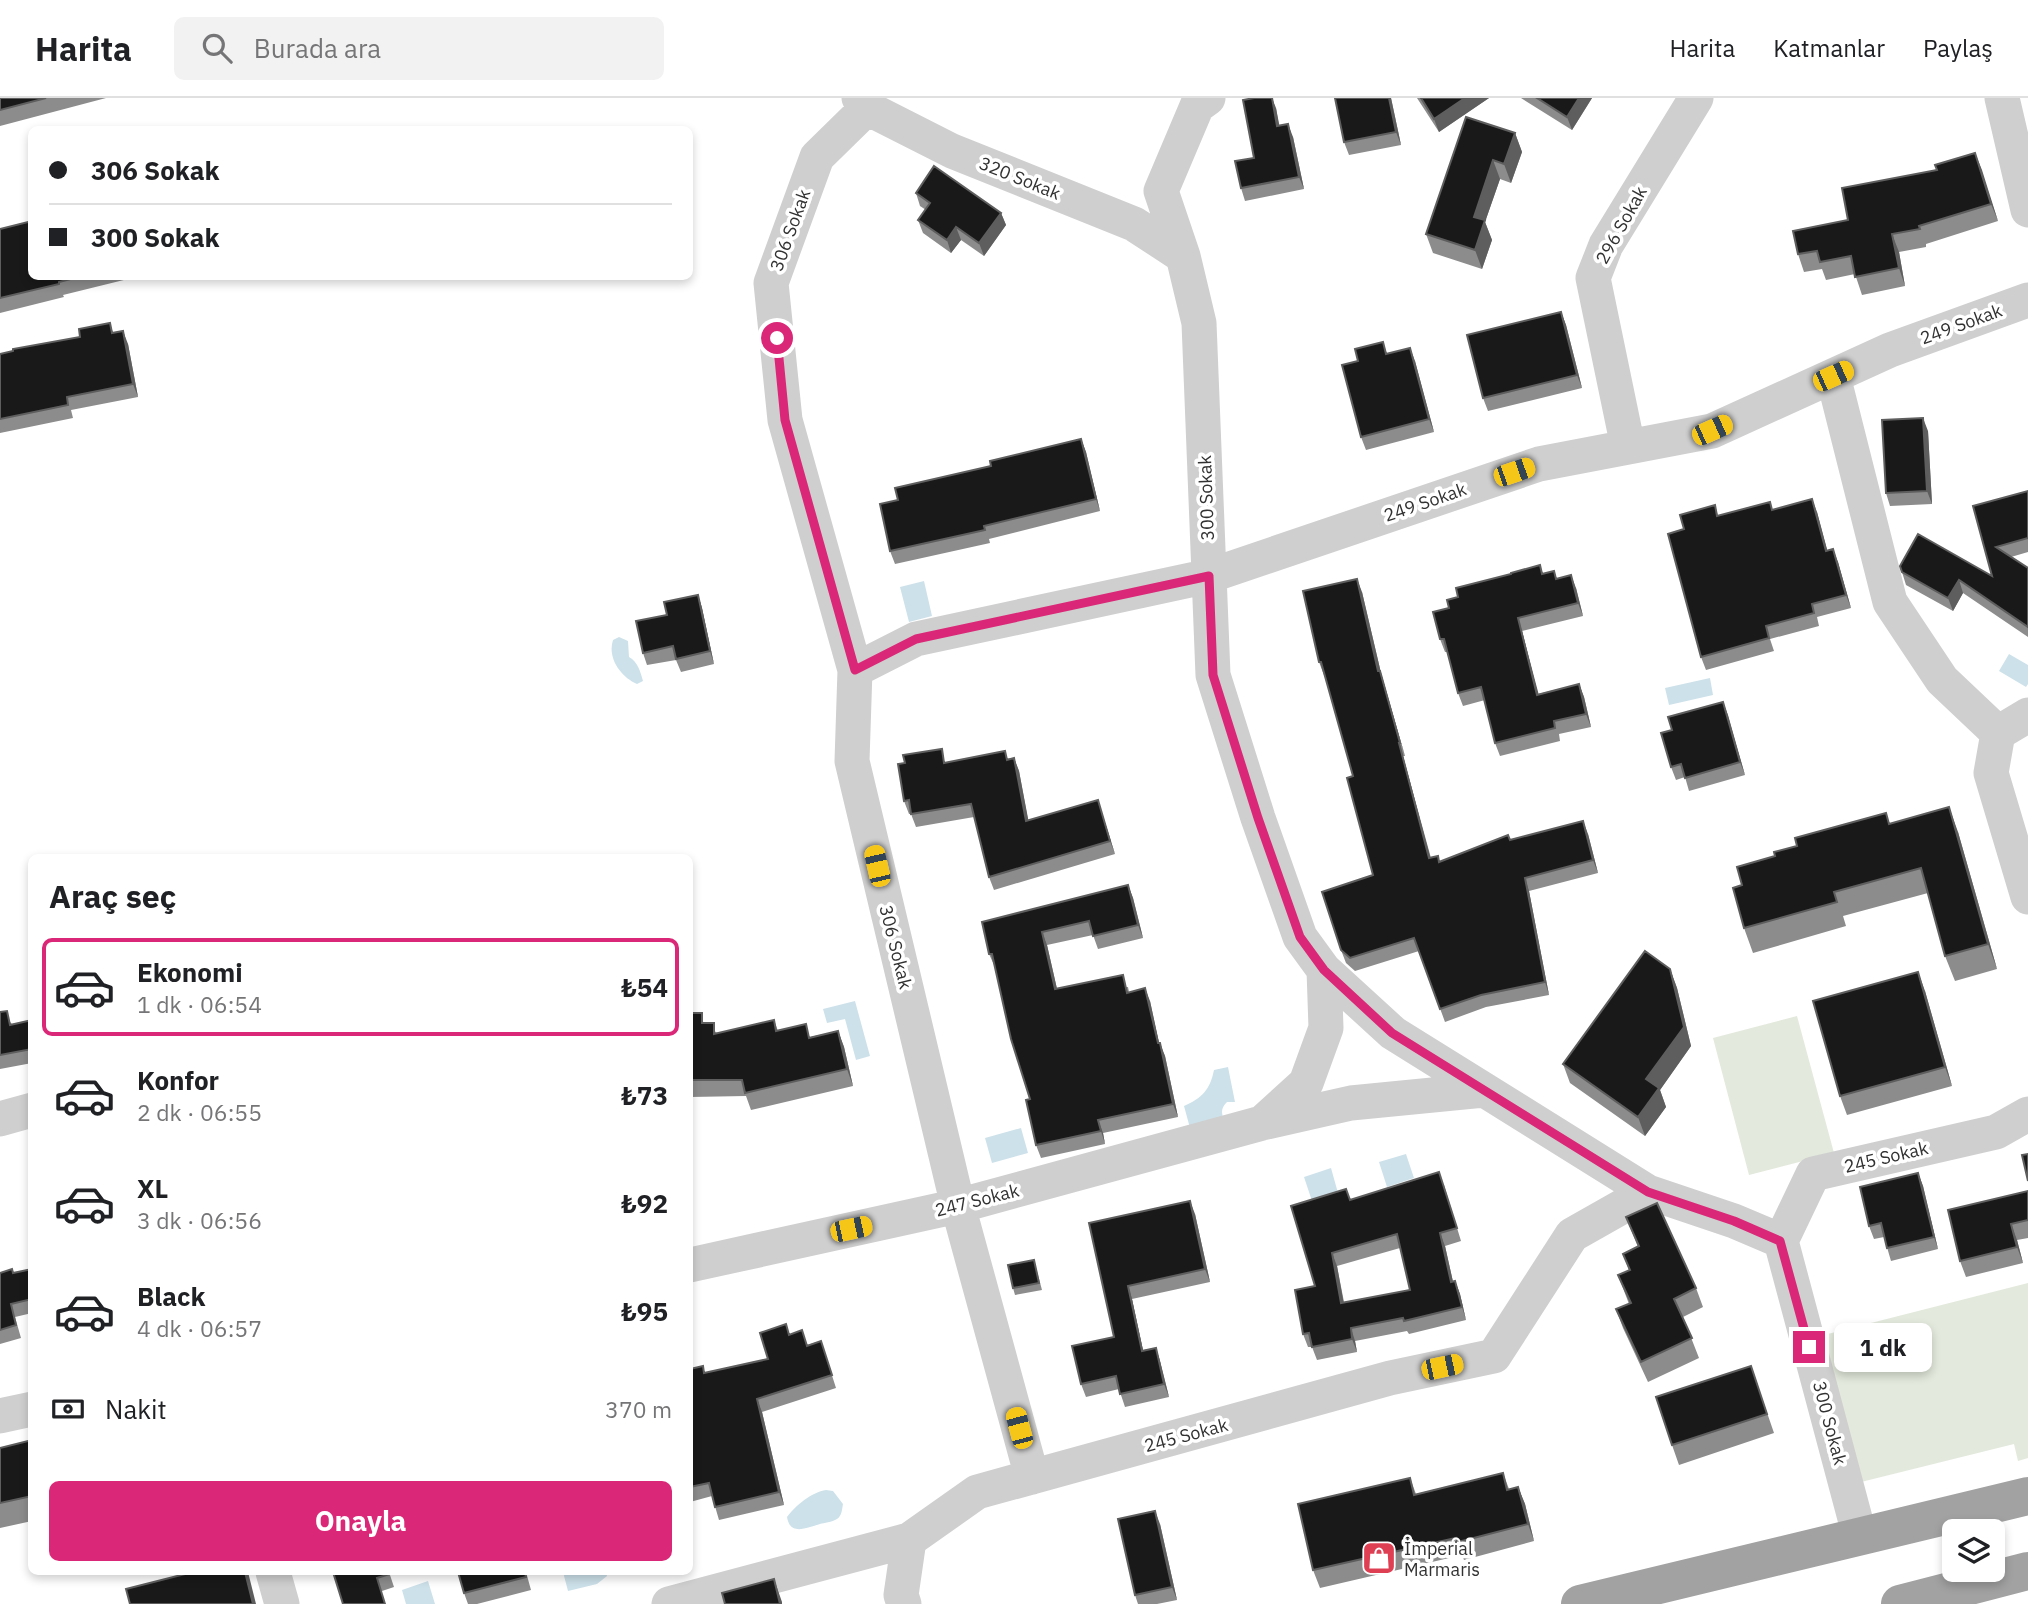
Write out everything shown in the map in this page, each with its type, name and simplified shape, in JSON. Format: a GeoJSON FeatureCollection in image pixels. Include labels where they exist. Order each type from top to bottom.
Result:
{"type":"FeatureCollection","features":[{"type":"Feature","properties":{"kind":"highway"},"geometry":{"type":"LineString","coordinates":[[1580,1604],[2028,1496]]}},
{"type":"Feature","properties":{"kind":"highway"},"geometry":{"type":"LineString","coordinates":[[1920,1602],[2028,1571]]}},
{"type":"Feature","properties":{"kind":"street","name":"300 Sokak"},"geometry":{"type":"LineString","coordinates":[[1208,98],[1197,106],[1161,191],[1183,256],[1199,323],[1213,675],[1258,818],[1300,937],[1324,970],[1392,1033],[1648,1192],[1734,1221],[1780,1241],[1860,1536]]}},
{"type":"Feature","properties":{"kind":"street","name":"296 Sokak"},"geometry":{"type":"LineString","coordinates":[[1628,447],[1593,278],[1606,245],[1696,98]]}},
{"type":"Feature","properties":{"kind":"street"},"geometry":{"type":"LineString","coordinates":[[2002,98],[2028,209]]}},
{"type":"Feature","properties":{"kind":"street","name":"320 Sokak"},"geometry":{"type":"LineString","coordinates":[[863,103],[952,151],[1134,224],[1183,256]]}},
{"type":"Feature","properties":{"kind":"street","name":"306 Sokak"},"geometry":{"type":"LineString","coordinates":[[863,103],[817,157],[771,283],[785,420],[855,670],[852,761],[958,1206],[1032,1477]]}},
{"type":"Feature","properties":{"kind":"street","name":"249 Sokak"},"geometry":{"type":"LineString","coordinates":[[855,670],[916,639],[1209,576],[1539,464],[1712,430],[1889,350],[2028,300]]}},
{"type":"Feature","properties":{"kind":"street"},"geometry":{"type":"LineString","coordinates":[[1833,376],[1890,602],[1942,680],[1998,733]]}},
{"type":"Feature","properties":{"kind":"street"},"geometry":{"type":"LineString","coordinates":[[2028,715],[1998,733],[1991,774],[2028,897]]}},
{"type":"Feature","properties":{"kind":"street","name":"247 Sokak"},"geometry":{"type":"LineString","coordinates":[[1262,1123],[1306,1083],[1326,1028],[1324,970]]}},
{"type":"Feature","properties":{"kind":"street","name":"247 Sokak"},"geometry":{"type":"LineString","coordinates":[[693,1264],[958,1206],[1262,1123],[1351,1103],[1484,1090]]}},
{"type":"Feature","properties":{"kind":"street"},"geometry":{"type":"LineString","coordinates":[[0,1119],[28,1111]]}},
{"type":"Feature","properties":{"kind":"street","name":"245 Sokak"},"geometry":{"type":"LineString","coordinates":[[1780,1241],[1813,1174],[1996,1132],[2028,1114]]}},
{"type":"Feature","properties":{"kind":"street","name":"245 Sokak"},"geometry":{"type":"LineString","coordinates":[[668,1604],[909,1540],[976,1492],[1391,1378],[1494,1356],[1573,1235],[1648,1192]]}},
{"type":"Feature","properties":{"kind":"street"},"geometry":{"type":"LineString","coordinates":[[0,1416],[28,1410]]}},
{"type":"Feature","properties":{"kind":"street"},"geometry":{"type":"LineString","coordinates":[[904,1604],[901,1595],[909,1540]]}},
{"type":"Feature","properties":{"kind":"street"},"geometry":{"type":"LineString","coordinates":[[273,1575],[282,1604]]}},
{"type":"Feature","properties":{"kind":"shaded area"},"geometry":{"type":"Polygon","coordinates":[[[1797,1016],[1834,1153],[1749,1175],[1713,1038],[1797,1016]]]}},
{"type":"Feature","properties":{"kind":"shaded area"},"geometry":{"type":"Polygon","coordinates":[[[2028,1283],[2028,1458],[2018,1461],[2014,1444],[1853,1484],[1816,1337],[2028,1283]]]}},
{"type":"Feature","properties":{"kind":"water"},"geometry":{"type":"Polygon","coordinates":[[[924,581],[932,616],[909,622],[900,587],[924,581]]]}},
{"type":"Feature","properties":{"kind":"water"},"geometry":{"type":"Polygon","coordinates":[[[619,637],[628,641],[629,657],[640,670],[643,681],[637,684],[621,672],[614,660],[613,640],[619,637]]]}},
{"type":"Feature","properties":{"kind":"water"},"geometry":{"type":"Polygon","coordinates":[[[2009,654],[2028,665],[2026,687],[1999,671],[2009,654]]]}},
{"type":"Feature","properties":{"kind":"water"},"geometry":{"type":"Polygon","coordinates":[[[1710,678],[1713,695],[1669,705],[1665,688],[1710,678]]]}},
{"type":"Feature","properties":{"kind":"water"},"geometry":{"type":"Polygon","coordinates":[[[855,1001],[870,1056],[856,1060],[845,1019],[827,1023],[823,1009],[855,1001]]]}},
{"type":"Feature","properties":{"kind":"water"},"geometry":{"type":"Polygon","coordinates":[[[1228,1067],[1235,1102],[1227,1102],[1224,1106],[1224,1120],[1190,1128],[1184,1106],[1204,1093],[1214,1070],[1228,1067]]]}},
{"type":"Feature","properties":{"kind":"water"},"geometry":{"type":"Polygon","coordinates":[[[1021,1128],[1028,1153],[992,1163],[985,1138],[1021,1128]]]}},
{"type":"Feature","properties":{"kind":"water"},"geometry":{"type":"Polygon","coordinates":[[[1406,1154],[1414,1178],[1387,1187],[1379,1162],[1406,1154]]]}},
{"type":"Feature","properties":{"kind":"water"},"geometry":{"type":"Polygon","coordinates":[[[1331,1168],[1338,1193],[1312,1201],[1304,1177],[1331,1168]]]}},
{"type":"Feature","properties":{"kind":"water"},"geometry":{"type":"Polygon","coordinates":[[[826,1490],[833,1491],[843,1504],[839,1518],[804,1529],[791,1527],[787,1517],[791,1512],[810,1496],[826,1490]]]}},
{"type":"Feature","properties":{"kind":"water"},"geometry":{"type":"Polygon","coordinates":[[[564,1575],[607,1575],[597,1584],[568,1591],[564,1575]]]}},
{"type":"Feature","properties":{"kind":"water"},"geometry":{"type":"Polygon","coordinates":[[[428,1581],[435,1604],[406,1604],[402,1590],[428,1581]]]}},
{"type":"Feature","properties":{"kind":"building"},"geometry":{"type":"Polygon","coordinates":[[[0,98],[46,98],[0,110],[0,98]]]}},
{"type":"Feature","properties":{"kind":"building"},"geometry":{"type":"Polygon","coordinates":[[[1272,98],[1277,126],[1288,124],[1299,177],[1241,188],[1235,161],[1254,158],[1243,100],[1272,98]]]}},
{"type":"Feature","properties":{"kind":"building"},"geometry":{"type":"Polygon","coordinates":[[[1335,98],[1389,98],[1396,132],[1344,142],[1335,98]]]}},
{"type":"Feature","properties":{"kind":"building"},"geometry":{"type":"Polygon","coordinates":[[[1421,98],[1465,98],[1434,119],[1421,98]]]}},
{"type":"Feature","properties":{"kind":"building"},"geometry":{"type":"Polygon","coordinates":[[[1537,98],[1579,98],[1567,117],[1537,98]]]}},
{"type":"Feature","properties":{"kind":"building"},"geometry":{"type":"Polygon","coordinates":[[[1466,117],[1515,133],[1504,164],[1493,160],[1474,217],[1485,220],[1475,250],[1426,234],[1466,117]]]}},
{"type":"Feature","properties":{"kind":"building"},"geometry":{"type":"Polygon","coordinates":[[[1975,153],[1991,204],[1919,226],[1920,229],[1892,234],[1899,268],[1855,277],[1851,256],[1820,262],[1817,251],[1798,254],[1793,231],[1848,220],[1842,188],[1937,170],[1935,165],[1975,153]]]}},
{"type":"Feature","properties":{"kind":"building"},"geometry":{"type":"Polygon","coordinates":[[[934,166],[1001,213],[979,243],[956,227],[947,240],[918,220],[930,203],[916,193],[934,166]]]}},
{"type":"Feature","properties":{"kind":"building"},"geometry":{"type":"Polygon","coordinates":[[[28,222],[28,280],[67,280],[0,298],[0,229],[28,222]]]}},
{"type":"Feature","properties":{"kind":"building"},"geometry":{"type":"Polygon","coordinates":[[[1561,312],[1577,375],[1483,398],[1467,335],[1561,312]]]}},
{"type":"Feature","properties":{"kind":"building"},"geometry":{"type":"Polygon","coordinates":[[[110,323],[112,333],[123,331],[133,384],[67,397],[68,405],[0,419],[0,354],[13,349],[80,337],[79,329],[110,323]]]}},
{"type":"Feature","properties":{"kind":"building"},"geometry":{"type":"Polygon","coordinates":[[[1383,342],[1386,354],[1410,348],[1429,419],[1361,437],[1342,365],[1358,361],[1355,349],[1383,342]]]}},
{"type":"Feature","properties":{"kind":"building"},"geometry":{"type":"Polygon","coordinates":[[[1923,418],[1927,491],[1886,493],[1882,420],[1923,418]]]}},
{"type":"Feature","properties":{"kind":"building"},"geometry":{"type":"Polygon","coordinates":[[[1081,439],[1096,499],[984,526],[985,530],[890,551],[880,504],[898,500],[895,488],[991,466],[990,461],[1081,439]]]}},
{"type":"Feature","properties":{"kind":"building"},"geometry":{"type":"Polygon","coordinates":[[[2028,491],[2028,538],[1996,547],[2028,568],[2028,627],[1959,580],[1948,598],[1902,572],[1900,566],[1918,534],[1992,576],[1973,506],[2028,491]]]}},
{"type":"Feature","properties":{"kind":"building"},"geometry":{"type":"Polygon","coordinates":[[[1812,499],[1826,551],[1833,549],[1846,595],[1812,604],[1814,613],[1766,626],[1769,638],[1701,657],[1668,534],[1684,529],[1680,515],[1715,505],[1717,516],[1770,502],[1772,510],[1812,499]]]}},
{"type":"Feature","properties":{"kind":"building"},"geometry":{"type":"Polygon","coordinates":[[[1540,565],[1542,574],[1554,571],[1556,579],[1571,575],[1578,603],[1518,618],[1537,695],[1579,684],[1586,714],[1554,721],[1555,728],[1495,743],[1481,687],[1458,693],[1444,639],[1440,639],[1433,612],[1449,608],[1447,600],[1458,597],[1456,588],[1540,565]]]}},
{"type":"Feature","properties":{"kind":"building"},"geometry":{"type":"Polygon","coordinates":[[[1357,579],[1378,671],[1400,743],[1429,858],[1438,856],[1439,862],[1508,835],[1510,840],[1583,821],[1593,860],[1525,878],[1545,982],[1481,995],[1440,1009],[1414,938],[1350,958],[1341,950],[1322,892],[1373,875],[1347,778],[1353,776],[1319,662],[1303,591],[1357,579]]]}},
{"type":"Feature","properties":{"kind":"building"},"geometry":{"type":"Polygon","coordinates":[[[698,595],[710,651],[676,659],[673,646],[643,653],[636,621],[667,615],[664,602],[698,595]]]}},
{"type":"Feature","properties":{"kind":"building"},"geometry":{"type":"Polygon","coordinates":[[[1723,702],[1740,762],[1685,778],[1681,764],[1671,767],[1661,733],[1672,730],[1668,717],[1723,702]]]}},
{"type":"Feature","properties":{"kind":"building"},"geometry":{"type":"Polygon","coordinates":[[[942,749],[944,763],[1005,751],[1007,760],[1014,758],[1026,821],[1098,800],[1110,841],[989,877],[971,804],[911,814],[909,800],[904,801],[898,764],[905,763],[903,755],[942,749]]]}},
{"type":"Feature","properties":{"kind":"building"},"geometry":{"type":"Polygon","coordinates":[[[1949,807],[1988,944],[1945,956],[1921,868],[1834,892],[1837,902],[1744,928],[1733,888],[1742,885],[1737,867],[1775,856],[1774,852],[1797,846],[1795,838],[1886,813],[1889,824],[1949,807]]]}},
{"type":"Feature","properties":{"kind":"building"},"geometry":{"type":"Polygon","coordinates":[[[1128,885],[1138,925],[1093,936],[1089,921],[1042,932],[1055,989],[1123,975],[1127,993],[1145,988],[1173,1104],[1098,1120],[1101,1131],[1036,1145],[1026,1100],[1030,1099],[1011,1039],[982,922],[1128,885]]]}},
{"type":"Feature","properties":{"kind":"building"},"geometry":{"type":"Polygon","coordinates":[[[1645,951],[1670,969],[1684,1027],[1646,1079],[1659,1088],[1638,1117],[1563,1064],[1645,951]]]}},
{"type":"Feature","properties":{"kind":"building"},"geometry":{"type":"Polygon","coordinates":[[[1918,972],[1945,1067],[1840,1096],[1813,1001],[1918,972]]]}},
{"type":"Feature","properties":{"kind":"building"},"geometry":{"type":"Polygon","coordinates":[[[7,1011],[10,1025],[28,1021],[28,1050],[0,1055],[0,1012],[7,1011]]]}},
{"type":"Feature","properties":{"kind":"building"},"geometry":{"type":"Polygon","coordinates":[[[693,1013],[702,1013],[702,1023],[714,1023],[714,1034],[774,1020],[776,1031],[806,1024],[809,1038],[838,1031],[847,1069],[745,1093],[742,1080],[693,1080],[693,1013]]]}},
{"type":"Feature","properties":{"kind":"building"},"geometry":{"type":"Polygon","coordinates":[[[2028,1154],[2028,1181],[2022,1155],[2028,1154]]]}},
{"type":"Feature","properties":{"kind":"building"},"geometry":{"type":"Polygon","coordinates":[[[1439,1172],[1457,1228],[1440,1233],[1451,1282],[1455,1281],[1462,1307],[1404,1321],[1403,1318],[1351,1328],[1352,1339],[1312,1347],[1309,1333],[1303,1334],[1295,1290],[1315,1286],[1291,1206],[1346,1189],[1350,1200],[1439,1172]],[[1397,1234],[1332,1253],[1341,1303],[1410,1290],[1397,1234]]]}},
{"type":"Feature","properties":{"kind":"building"},"geometry":{"type":"Polygon","coordinates":[[[1918,1173],[1934,1237],[1887,1248],[1881,1223],[1869,1226],[1860,1187],[1918,1173]]]}},
{"type":"Feature","properties":{"kind":"building"},"geometry":{"type":"Polygon","coordinates":[[[2028,1191],[2028,1220],[2011,1224],[2017,1247],[1960,1261],[1948,1210],[2028,1191]]]}},
{"type":"Feature","properties":{"kind":"building"},"geometry":{"type":"Polygon","coordinates":[[[1190,1201],[1205,1269],[1128,1286],[1142,1351],[1156,1348],[1164,1384],[1120,1394],[1116,1376],[1081,1384],[1072,1346],[1114,1337],[1089,1223],[1190,1201]]]}},
{"type":"Feature","properties":{"kind":"building"},"geometry":{"type":"Polygon","coordinates":[[[1657,1203],[1696,1288],[1674,1299],[1692,1338],[1641,1362],[1616,1309],[1631,1303],[1618,1275],[1630,1270],[1623,1254],[1639,1246],[1626,1217],[1657,1203]]]}},
{"type":"Feature","properties":{"kind":"building"},"geometry":{"type":"Polygon","coordinates":[[[1034,1260],[1039,1283],[1013,1288],[1008,1265],[1034,1260]]]}},
{"type":"Feature","properties":{"kind":"building"},"geometry":{"type":"Polygon","coordinates":[[[12,1269],[13,1273],[28,1270],[28,1300],[11,1304],[16,1325],[0,1330],[0,1273],[12,1269]]]}},
{"type":"Feature","properties":{"kind":"building"},"geometry":{"type":"Polygon","coordinates":[[[786,1324],[789,1335],[802,1330],[807,1346],[821,1341],[832,1375],[757,1399],[779,1492],[715,1507],[709,1483],[693,1486],[693,1368],[703,1366],[704,1373],[768,1359],[760,1333],[786,1324]]]}},
{"type":"Feature","properties":{"kind":"building"},"geometry":{"type":"Polygon","coordinates":[[[1751,1366],[1767,1414],[1672,1445],[1656,1397],[1751,1366]]]}},
{"type":"Feature","properties":{"kind":"building"},"geometry":{"type":"Polygon","coordinates":[[[28,1441],[28,1497],[0,1503],[0,1448],[28,1441]]]}},
{"type":"Feature","properties":{"kind":"building"},"geometry":{"type":"Polygon","coordinates":[[[1503,1473],[1507,1490],[1518,1487],[1528,1524],[1458,1542],[1456,1538],[1313,1570],[1298,1504],[1410,1478],[1414,1495],[1503,1473]]]}},
{"type":"Feature","properties":{"kind":"building"},"geometry":{"type":"Polygon","coordinates":[[[1155,1511],[1172,1587],[1135,1595],[1118,1519],[1155,1511]]]}},
{"type":"Feature","properties":{"kind":"building"},"geometry":{"type":"Polygon","coordinates":[[[181,1575],[246,1575],[253,1604],[130,1604],[126,1589],[181,1575]]]}},
{"type":"Feature","properties":{"kind":"building"},"geometry":{"type":"Polygon","coordinates":[[[334,1575],[387,1575],[377,1578],[385,1604],[343,1604],[334,1575]]]}},
{"type":"Feature","properties":{"kind":"building"},"geometry":{"type":"Polygon","coordinates":[[[459,1575],[526,1575],[526,1577],[464,1593],[459,1575]]]}},
{"type":"Feature","properties":{"kind":"building"},"geometry":{"type":"Polygon","coordinates":[[[774,1579],[780,1604],[725,1604],[722,1593],[774,1579]]]}},
{"type":"Feature","properties":{"kind":"place","name":"İmperial Marmaris"},"geometry":{"type":"Point","coordinates":[1379,1558]}},
{"type":"Feature","properties":{"kind":"route"},"geometry":{"type":"LineString","coordinates":[[777,338],[785,420],[855,670],[916,639],[1209,576],[1213,675],[1258,818],[1300,937],[1324,970],[1392,1033],[1648,1192],[1734,1221],[1780,1241],[1809,1347]]}}]}
